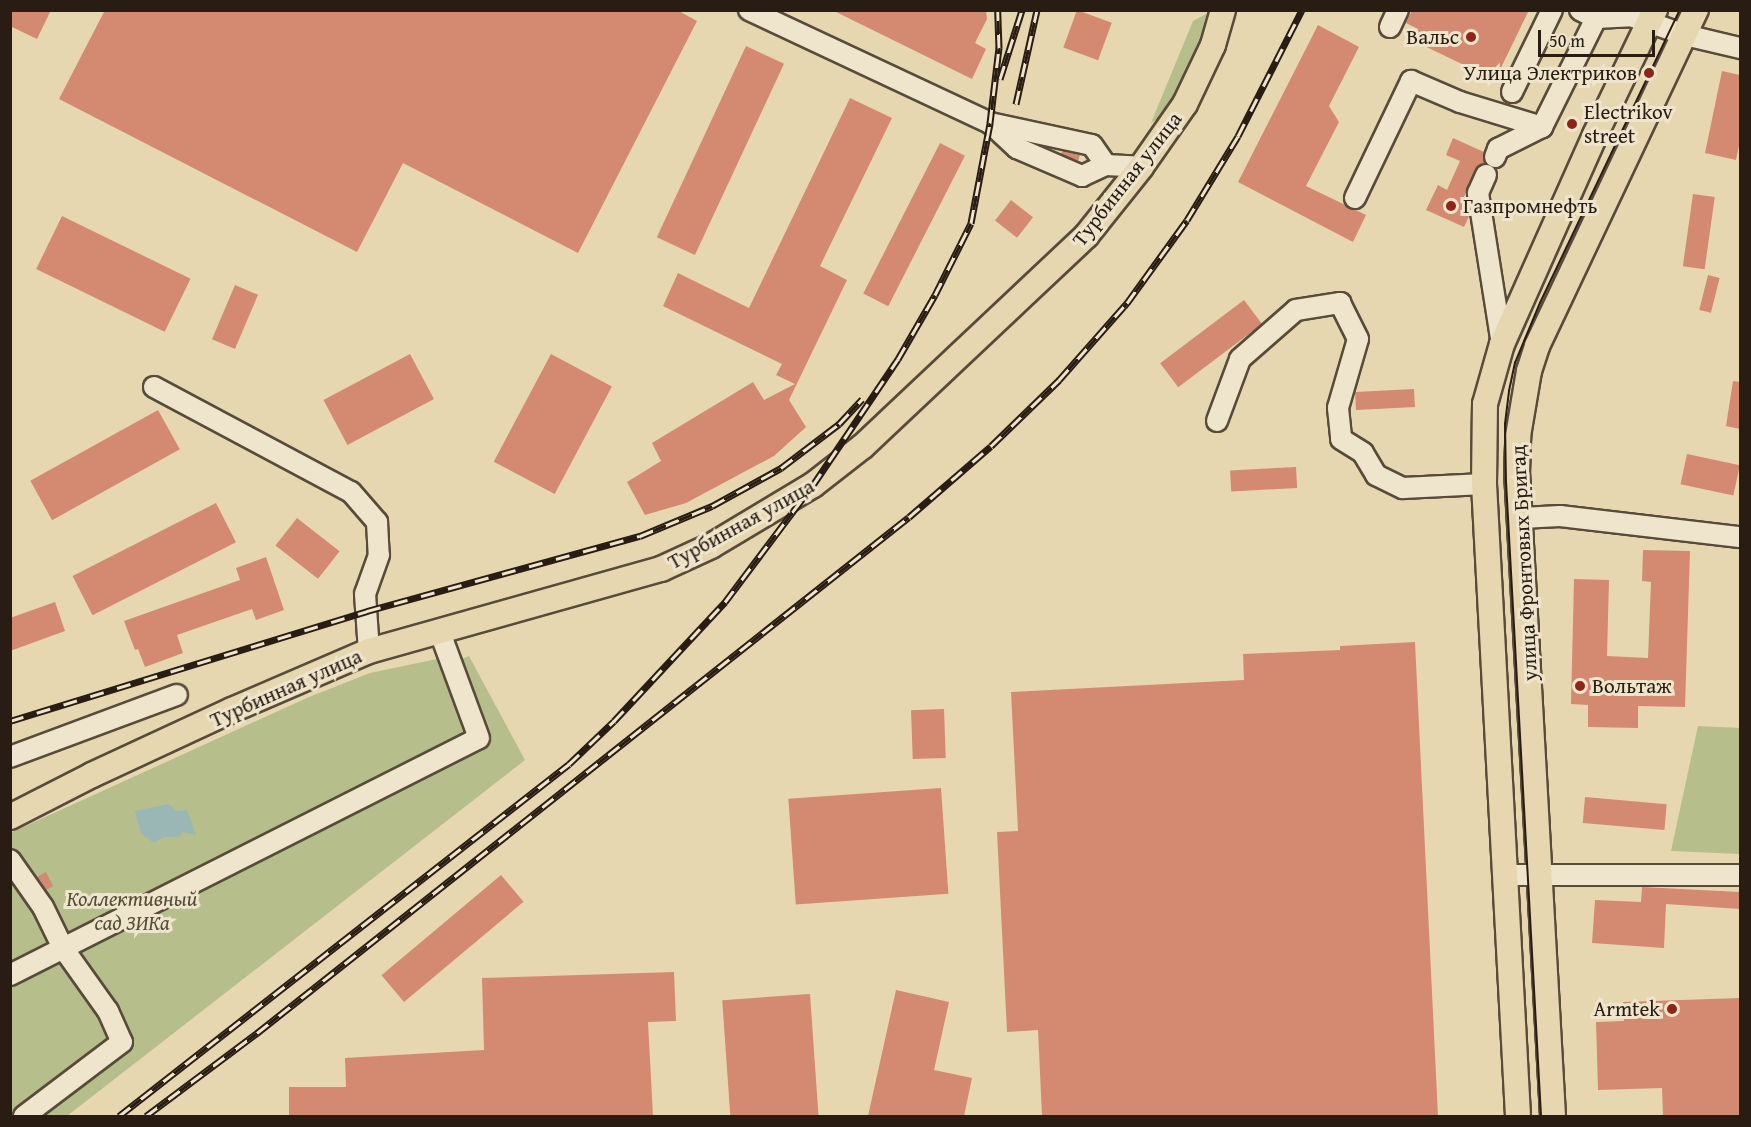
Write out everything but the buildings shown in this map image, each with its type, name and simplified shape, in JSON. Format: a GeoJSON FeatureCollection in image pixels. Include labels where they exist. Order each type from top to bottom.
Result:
{"type":"FeatureCollection","features":[{"type":"Feature","properties":{"kind":"main road","name":"Турбинная улица"},"geometry":{"type":"LineString","coordinates":[[10,817],[210,720],[369,651],[662,569],[711,546],[813,485],[863,446],[1086,236],[1141,167],[1185,104],[1213,45],[1223,10]]}},
{"type":"Feature","properties":{"kind":"main road","name":"улица Фронтовых Бригад"},"geometry":{"type":"LineString","coordinates":[[1518,1116],[1484,484],[1485,404],[1502,344],[1595,135],[1665,25],[1696,10]]}},
{"type":"Feature","properties":{"kind":"main road","name":"улица Фронтовых Бригад"},"geometry":{"type":"LineString","coordinates":[[1553,1116],[1517,473],[1518,436],[1529,371],[1537,346],[1665,25]]}},
{"type":"Feature","properties":{"kind":"lane"},"geometry":{"type":"LineString","coordinates":[[749,10],[990,123],[1092,145],[1106,165]]}},
{"type":"Feature","properties":{"kind":"lane"},"geometry":{"type":"LineString","coordinates":[[1512,92],[1552,10]]}},
{"type":"Feature","properties":{"kind":"lane"},"geometry":{"type":"LineString","coordinates":[[1495,157],[1498,149],[1542,127],[1588,14],[1631,16],[1740,48]]}},
{"type":"Feature","properties":{"kind":"lane"},"geometry":{"type":"LineString","coordinates":[[1355,198],[1411,81],[1460,102],[1542,127]]}},
{"type":"Feature","properties":{"kind":"lane"},"geometry":{"type":"LineString","coordinates":[[990,123],[1017,148],[1082,176],[1106,165],[1141,167]]}},
{"type":"Feature","properties":{"kind":"lane"},"geometry":{"type":"LineString","coordinates":[[1486,175],[1478,194],[1502,344]]}},
{"type":"Feature","properties":{"kind":"lane"},"geometry":{"type":"LineString","coordinates":[[1217,421],[1239,359],[1296,310],[1340,303],[1358,339],[1338,408],[1341,439],[1363,453],[1376,476],[1403,488],[1484,484]]}},
{"type":"Feature","properties":{"kind":"lane"},"geometry":{"type":"LineString","coordinates":[[154,387],[351,492],[376,522],[379,555],[364,594],[369,651]]}},
{"type":"Feature","properties":{"kind":"lane"},"geometry":{"type":"LineString","coordinates":[[1521,518],[1560,516],[1740,537]]}},
{"type":"Feature","properties":{"kind":"lane"},"geometry":{"type":"LineString","coordinates":[[10,975],[479,738],[439,630]]}},
{"type":"Feature","properties":{"kind":"lane"},"geometry":{"type":"LineString","coordinates":[[10,757],[177,695]]}},
{"type":"Feature","properties":{"kind":"lane"},"geometry":{"type":"LineString","coordinates":[[10,860],[43,907],[63,948],[108,1011],[122,1042],[24,1116]]}},
{"type":"Feature","properties":{"kind":"lane"},"geometry":{"type":"LineString","coordinates":[[1504,874],[1740,875]]}},
{"type":"Feature","properties":{"kind":"green space"},"geometry":{"type":"Polygon","coordinates":[[[1208,13],[1199,43],[1163,116],[1151,123],[1193,21],[1208,13]]]}},
{"type":"Feature","properties":{"kind":"green space","name":"Коллективный сад ЗИКа"},"geometry":{"type":"Polygon","coordinates":[[[469,656],[525,760],[67,1116],[11,1116],[10,833],[309,697],[370,673],[437,659],[440,668],[469,656]]]}},
{"type":"Feature","properties":{"kind":"green space"},"geometry":{"type":"Polygon","coordinates":[[[1698,726],[1740,728],[1740,854],[1671,851],[1698,726]]]}},
{"type":"Feature","properties":{"kind":"water"},"geometry":{"type":"Polygon","coordinates":[[[169,804],[176,811],[187,810],[196,835],[183,832],[179,837],[164,837],[154,843],[141,834],[135,811],[169,804]]]}},
{"type":"Feature","properties":{"kind":"tram line"},"geometry":{"type":"LineString","coordinates":[[1541,1116],[1506,483],[1505,424],[1509,391],[1515,363],[1540,303],[1680,10]]}},
{"type":"Feature","properties":{"kind":"railway"},"geometry":{"type":"LineString","coordinates":[[119,1116],[569,764],[614,721],[725,602],[813,485],[898,359],[935,295],[971,223],[990,123],[999,48],[998,10]]}},
{"type":"Feature","properties":{"kind":"railway"},"geometry":{"type":"LineString","coordinates":[[1000,79],[1022,10]]}},
{"type":"Feature","properties":{"kind":"railway"},"geometry":{"type":"LineString","coordinates":[[1016,104],[1037,10]]}},
{"type":"Feature","properties":{"kind":"railway"},"geometry":{"type":"LineString","coordinates":[[146,1116],[257,1033],[909,517],[991,446],[1059,380],[1127,303],[1187,220],[1238,136],[1302,10]]}},
{"type":"Feature","properties":{"kind":"railway"},"geometry":{"type":"LineString","coordinates":[[10,721],[367,611],[640,536],[712,506],[781,468],[839,424],[862,399]]}},
{"type":"Feature","properties":{"kind":"place","name":"Вальс"},"geometry":{"type":"Point","coordinates":[1471,37]}},
{"type":"Feature","properties":{"kind":"place","name":"Улица Электриков"},"geometry":{"type":"Point","coordinates":[1649,73]}},
{"type":"Feature","properties":{"kind":"place","name":"Electrikov street"},"geometry":{"type":"Point","coordinates":[1572,124]}},
{"type":"Feature","properties":{"kind":"place","name":"Газпромнефть"},"geometry":{"type":"Point","coordinates":[1451,206]}},
{"type":"Feature","properties":{"kind":"place","name":"Вольтаж"},"geometry":{"type":"Point","coordinates":[1580,686]}},
{"type":"Feature","properties":{"kind":"place","name":"Armtek"},"geometry":{"type":"Point","coordinates":[1672,1009]}}]}
